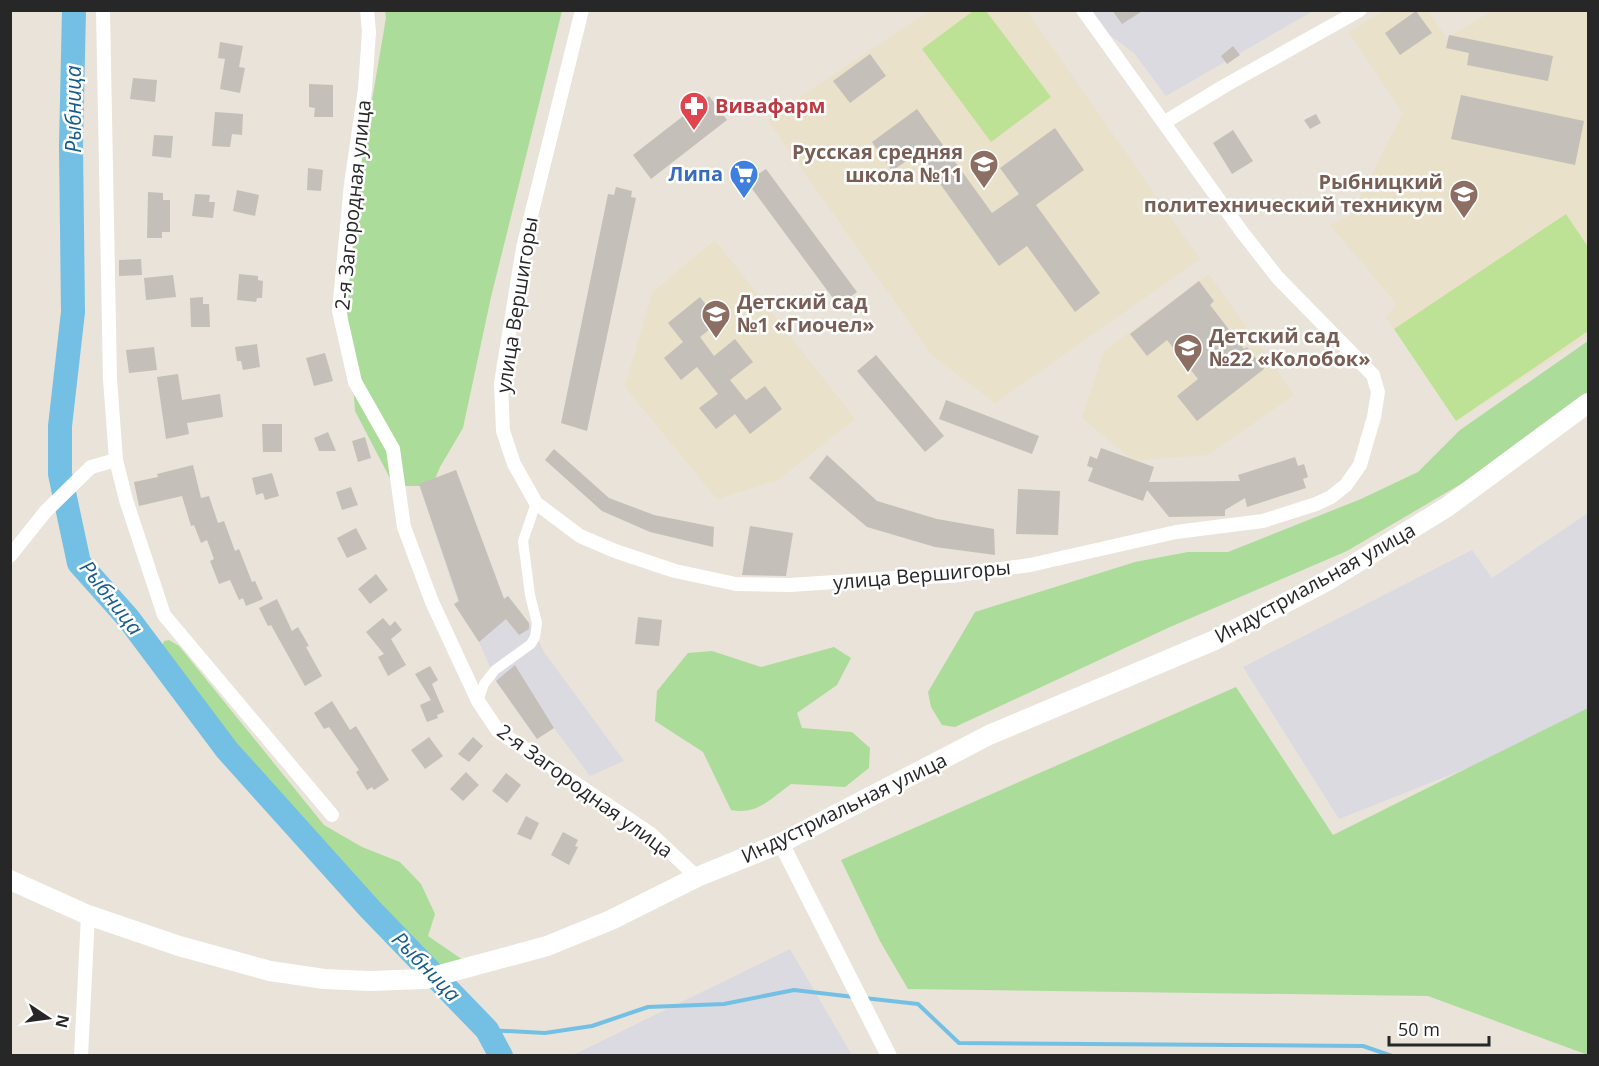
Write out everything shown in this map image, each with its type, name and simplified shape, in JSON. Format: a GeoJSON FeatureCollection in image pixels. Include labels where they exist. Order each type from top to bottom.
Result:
{"type":"FeatureCollection","features":[{"type":"Feature","properties":{"kind":"main road","name":"Индустриальная улица"},"geometry":{"type":"LineString","coordinates":[[10,880],[88,915],[179,946],[270,971],[370,981],[426,979],[534,950],[581,933],[697,877],[781,843],[989,735],[1215,640],[1327,581],[1447,507],[1588,403]]}},
{"type":"Feature","properties":{"kind":"street"},"geometry":{"type":"LineString","coordinates":[[103,10],[110,379],[116,460],[126,500],[164,615],[332,815]]}},
{"type":"Feature","properties":{"kind":"street","name":"2-я Загородная улица"},"geometry":{"type":"LineString","coordinates":[[368,10],[369,32],[365,89],[351,184],[339,311],[355,382],[393,449],[404,527],[432,602],[478,701],[498,731],[651,834],[697,877]]}},
{"type":"Feature","properties":{"kind":"street","name":"улица Вершигоры"},"geometry":{"type":"LineString","coordinates":[[582,10],[523,248],[501,383],[503,431],[514,464],[536,503],[580,536],[665,568],[736,584],[790,585],[951,576],[1030,565],[1176,532],[1263,521],[1295,512],[1331,497],[1346,485],[1360,465],[1374,417],[1378,392],[1373,375],[1278,278],[1242,232],[1083,10]]}},
{"type":"Feature","properties":{"kind":"street"},"geometry":{"type":"LineString","coordinates":[[1165,122],[1360,10]]}},
{"type":"Feature","properties":{"kind":"street"},"geometry":{"type":"LineString","coordinates":[[10,556],[46,511],[91,467],[116,460]]}},
{"type":"Feature","properties":{"kind":"street"},"geometry":{"type":"LineString","coordinates":[[478,701],[484,684],[495,670],[531,644],[535,637],[537,623],[530,595],[523,541],[536,503]]}},
{"type":"Feature","properties":{"kind":"street"},"geometry":{"type":"LineString","coordinates":[[781,843],[889,1056]]}},
{"type":"Feature","properties":{"kind":"street"},"geometry":{"type":"LineString","coordinates":[[81,1056],[88,915]]}},
{"type":"Feature","properties":{"kind":"shaded area","name":"Русская средняя школа №11"},"geometry":{"type":"Polygon","coordinates":[[[929,11],[1027,11],[1200,259],[995,403],[932,355],[767,119],[929,11]]]}},
{"type":"Feature","properties":{"kind":"shaded area"},"geometry":{"type":"Polygon","coordinates":[[[1092,11],[1313,11],[1166,96],[1134,53],[1111,36],[1092,11]]]}},
{"type":"Feature","properties":{"kind":"shaded area","name":"Рыбницкий политехнический техникум"},"geometry":{"type":"Polygon","coordinates":[[[1384,11],[1428,11],[1447,38],[1492,11],[1588,11],[1588,336],[1456,421],[1386,317],[1397,304],[1330,225],[1351,215],[1403,113],[1349,32],[1384,11]]]}},
{"type":"Feature","properties":{"kind":"shaded area","name":"Детский сад №1 «Гиочел»"},"geometry":{"type":"Polygon","coordinates":[[[715,240],[855,419],[778,480],[717,499],[625,387],[652,293],[715,240]]]}},
{"type":"Feature","properties":{"kind":"shaded area","name":"Детский сад №22 «Колобок»"},"geometry":{"type":"Polygon","coordinates":[[[1209,274],[1294,395],[1208,455],[1133,460],[1082,418],[1104,351],[1209,274]]]}},
{"type":"Feature","properties":{"kind":"shaded area"},"geometry":{"type":"Polygon","coordinates":[[[456,470],[504,598],[508,596],[532,627],[544,652],[624,761],[590,776],[554,728],[537,739],[496,681],[479,642],[454,604],[458,601],[419,484],[456,470]]]}},
{"type":"Feature","properties":{"kind":"shaded area"},"geometry":{"type":"Polygon","coordinates":[[[1588,513],[1588,714],[1561,731],[1339,819],[1243,667],[1472,550],[1492,578],[1588,513]]]}},
{"type":"Feature","properties":{"kind":"shaded area"},"geometry":{"type":"Polygon","coordinates":[[[790,949],[852,1055],[573,1055],[790,949]]]}},
{"type":"Feature","properties":{"kind":"green space"},"geometry":{"type":"Polygon","coordinates":[[[385,11],[562,11],[491,297],[463,428],[440,467],[432,486],[394,486],[355,411],[347,308],[361,165],[386,18],[385,11]]]}},
{"type":"Feature","properties":{"kind":"green space"},"geometry":{"type":"Polygon","coordinates":[[[973,11],[986,11],[1051,97],[991,142],[922,49],[973,11]]]}},
{"type":"Feature","properties":{"kind":"green space"},"geometry":{"type":"Polygon","coordinates":[[[1566,214],[1588,247],[1588,331],[1456,421],[1394,329],[1566,214]]]}},
{"type":"Feature","properties":{"kind":"green space"},"geometry":{"type":"Polygon","coordinates":[[[1588,341],[1588,396],[1471,478],[1347,551],[1170,627],[955,727],[942,725],[931,707],[928,692],[975,612],[1135,562],[1188,552],[1228,552],[1361,499],[1418,472],[1460,430],[1588,341]]]}},
{"type":"Feature","properties":{"kind":"green space"},"geometry":{"type":"Polygon","coordinates":[[[169,640],[179,646],[324,825],[362,847],[400,862],[421,884],[435,914],[428,936],[463,960],[446,972],[432,965],[402,936],[226,740],[162,646],[164,641],[169,640]]]}},
{"type":"Feature","properties":{"kind":"green space"},"geometry":{"type":"Polygon","coordinates":[[[834,647],[851,658],[837,685],[797,713],[802,728],[852,732],[870,748],[869,768],[845,787],[791,784],[756,808],[731,810],[703,752],[655,721],[657,691],[688,653],[712,651],[761,667],[834,647]]]}},
{"type":"Feature","properties":{"kind":"green space"},"geometry":{"type":"Polygon","coordinates":[[[1236,687],[1333,835],[1588,708],[1588,1055],[1428,996],[908,989],[880,941],[841,860],[1236,687]]]}},
{"type":"Feature","properties":{"kind":"building"},"geometry":{"type":"Polygon","coordinates":[[[1112,10],[1144,10],[1122,24],[1112,10]]]}},
{"type":"Feature","properties":{"kind":"building"},"geometry":{"type":"Polygon","coordinates":[[[1416,11],[1432,33],[1400,55],[1385,33],[1416,11]]]}},
{"type":"Feature","properties":{"kind":"building"},"geometry":{"type":"Polygon","coordinates":[[[1449,35],[1553,56],[1548,81],[1467,65],[1469,53],[1446,48],[1449,35]]]}},
{"type":"Feature","properties":{"kind":"building"},"geometry":{"type":"Polygon","coordinates":[[[220,42],[243,46],[239,67],[245,68],[240,93],[220,89],[225,59],[218,58],[220,42]]]}},
{"type":"Feature","properties":{"kind":"building"},"geometry":{"type":"Polygon","coordinates":[[[1233,46],[1240,55],[1227,64],[1221,56],[1233,46]]]}},
{"type":"Feature","properties":{"kind":"building"},"geometry":{"type":"Polygon","coordinates":[[[870,54],[886,76],[850,103],[833,81],[870,54]]]}},
{"type":"Feature","properties":{"kind":"building"},"geometry":{"type":"Polygon","coordinates":[[[133,78],[157,80],[155,102],[130,99],[133,78]]]}},
{"type":"Feature","properties":{"kind":"building"},"geometry":{"type":"Polygon","coordinates":[[[309,84],[333,85],[333,117],[314,117],[315,108],[309,107],[309,84]]]}},
{"type":"Feature","properties":{"kind":"building"},"geometry":{"type":"Polygon","coordinates":[[[1461,95],[1584,121],[1575,165],[1451,139],[1461,95]]]}},
{"type":"Feature","properties":{"kind":"building"},"geometry":{"type":"Polygon","coordinates":[[[709,96],[727,120],[651,179],[633,155],[709,96]]]}},
{"type":"Feature","properties":{"kind":"building"},"geometry":{"type":"Polygon","coordinates":[[[917,109],[992,213],[1019,194],[1000,168],[1055,128],[1084,170],[1036,205],[1100,293],[1075,312],[1027,246],[999,266],[918,153],[892,171],[872,142],[917,109]]]}},
{"type":"Feature","properties":{"kind":"building"},"geometry":{"type":"Polygon","coordinates":[[[215,112],[243,114],[242,135],[232,134],[230,147],[212,146],[215,112]]]}},
{"type":"Feature","properties":{"kind":"building"},"geometry":{"type":"Polygon","coordinates":[[[1316,114],[1321,123],[1310,129],[1304,120],[1316,114]]]}},
{"type":"Feature","properties":{"kind":"building"},"geometry":{"type":"Polygon","coordinates":[[[1233,130],[1253,161],[1232,174],[1213,143],[1233,130]]]}},
{"type":"Feature","properties":{"kind":"building"},"geometry":{"type":"Polygon","coordinates":[[[154,135],[173,136],[171,158],[152,156],[154,135]]]}},
{"type":"Feature","properties":{"kind":"building"},"geometry":{"type":"Polygon","coordinates":[[[308,168],[323,170],[321,191],[307,190],[308,168]]]}},
{"type":"Feature","properties":{"kind":"building"},"geometry":{"type":"Polygon","coordinates":[[[766,169],[857,292],[838,305],[747,182],[766,169]]]}},
{"type":"Feature","properties":{"kind":"building"},"geometry":{"type":"Polygon","coordinates":[[[616,187],[632,191],[631,197],[636,198],[587,431],[561,423],[608,194],[614,195],[616,187]]]}},
{"type":"Feature","properties":{"kind":"building"},"geometry":{"type":"Polygon","coordinates":[[[237,190],[259,195],[255,216],[233,211],[237,190]]]}},
{"type":"Feature","properties":{"kind":"building"},"geometry":{"type":"Polygon","coordinates":[[[148,192],[163,193],[163,200],[170,200],[170,232],[162,232],[162,238],[147,238],[148,192]]]}},
{"type":"Feature","properties":{"kind":"building"},"geometry":{"type":"Polygon","coordinates":[[[195,194],[210,195],[209,202],[215,202],[213,218],[192,216],[195,194]]]}},
{"type":"Feature","properties":{"kind":"building"},"geometry":{"type":"Polygon","coordinates":[[[141,259],[142,275],[119,276],[119,260],[141,259]]]}},
{"type":"Feature","properties":{"kind":"building"},"geometry":{"type":"Polygon","coordinates":[[[239,274],[258,276],[258,280],[263,281],[262,298],[257,298],[256,302],[237,300],[239,274]]]}},
{"type":"Feature","properties":{"kind":"building"},"geometry":{"type":"Polygon","coordinates":[[[173,275],[176,297],[146,300],[144,278],[173,275]]]}},
{"type":"Feature","properties":{"kind":"building"},"geometry":{"type":"Polygon","coordinates":[[[1199,281],[1214,301],[1210,305],[1244,349],[1247,347],[1264,369],[1197,421],[1177,396],[1198,379],[1167,340],[1147,356],[1130,334],[1199,281]]]}},
{"type":"Feature","properties":{"kind":"building"},"geometry":{"type":"Polygon","coordinates":[[[203,297],[203,304],[209,304],[210,327],[191,327],[190,298],[203,297]]]}},
{"type":"Feature","properties":{"kind":"building"},"geometry":{"type":"Polygon","coordinates":[[[700,297],[719,322],[700,337],[714,356],[735,339],[753,362],[730,380],[746,400],[765,386],[782,409],[750,434],[735,414],[716,429],[699,408],[718,394],[697,367],[681,380],[664,358],[683,342],[668,323],[700,297]]]}},
{"type":"Feature","properties":{"kind":"building"},"geometry":{"type":"Polygon","coordinates":[[[257,344],[260,367],[243,370],[241,361],[237,361],[235,347],[257,344]]]}},
{"type":"Feature","properties":{"kind":"building"},"geometry":{"type":"Polygon","coordinates":[[[154,347],[157,370],[129,373],[126,350],[154,347]]]}},
{"type":"Feature","properties":{"kind":"building"},"geometry":{"type":"Polygon","coordinates":[[[325,353],[333,381],[314,386],[306,358],[325,353]]]}},
{"type":"Feature","properties":{"kind":"building"},"geometry":{"type":"Polygon","coordinates":[[[876,355],[944,436],[925,452],[857,371],[876,355]]]}},
{"type":"Feature","properties":{"kind":"building"},"geometry":{"type":"Polygon","coordinates":[[[178,374],[182,400],[220,394],[223,417],[187,423],[189,434],[166,439],[157,377],[178,374]]]}},
{"type":"Feature","properties":{"kind":"building"},"geometry":{"type":"Polygon","coordinates":[[[946,400],[1039,436],[1032,454],[939,419],[946,400]]]}},
{"type":"Feature","properties":{"kind":"building"},"geometry":{"type":"Polygon","coordinates":[[[262,424],[282,424],[282,452],[263,452],[262,424]]]}},
{"type":"Feature","properties":{"kind":"building"},"geometry":{"type":"Polygon","coordinates":[[[328,432],[336,451],[319,451],[314,438],[328,432]]]}},
{"type":"Feature","properties":{"kind":"building"},"geometry":{"type":"Polygon","coordinates":[[[365,437],[371,458],[358,462],[352,441],[365,437]]]}},
{"type":"Feature","properties":{"kind":"building"},"geometry":{"type":"Polygon","coordinates":[[[1101,448],[1154,467],[1149,482],[1240,481],[1238,475],[1295,457],[1298,466],[1304,464],[1308,477],[1303,479],[1306,488],[1247,507],[1245,498],[1225,510],[1225,516],[1169,517],[1147,490],[1143,501],[1088,481],[1093,468],[1087,466],[1090,456],[1097,459],[1101,448]]]}},
{"type":"Feature","properties":{"kind":"building"},"geometry":{"type":"Polygon","coordinates":[[[554,449],[609,498],[654,515],[714,527],[713,547],[650,532],[602,511],[545,460],[554,449]]]}},
{"type":"Feature","properties":{"kind":"building"},"geometry":{"type":"Polygon","coordinates":[[[827,455],[877,501],[937,519],[994,529],[995,555],[935,547],[867,527],[809,478],[827,455]]]}},
{"type":"Feature","properties":{"kind":"building"},"geometry":{"type":"Polygon","coordinates":[[[193,465],[201,498],[209,496],[218,523],[224,521],[235,551],[239,549],[252,582],[255,581],[263,599],[246,606],[243,598],[239,600],[230,580],[219,584],[210,561],[214,559],[207,540],[201,543],[194,525],[191,526],[182,496],[139,506],[134,482],[158,477],[157,474],[193,465]]]}},
{"type":"Feature","properties":{"kind":"building"},"geometry":{"type":"Polygon","coordinates":[[[456,470],[504,599],[508,596],[529,623],[529,629],[519,635],[506,619],[479,642],[454,604],[459,601],[419,484],[456,470]]]}},
{"type":"Feature","properties":{"kind":"building"},"geometry":{"type":"Polygon","coordinates":[[[272,473],[279,496],[265,500],[263,493],[256,495],[252,478],[272,473]]]}},
{"type":"Feature","properties":{"kind":"building"},"geometry":{"type":"Polygon","coordinates":[[[351,487],[358,505],[342,510],[336,492],[351,487]]]}},
{"type":"Feature","properties":{"kind":"building"},"geometry":{"type":"Polygon","coordinates":[[[1018,489],[1060,491],[1058,535],[1016,534],[1018,489]]]}},
{"type":"Feature","properties":{"kind":"building"},"geometry":{"type":"Polygon","coordinates":[[[750,526],[793,533],[786,576],[742,575],[750,526]]]}},
{"type":"Feature","properties":{"kind":"building"},"geometry":{"type":"Polygon","coordinates":[[[356,528],[367,549],[347,558],[337,538],[356,528]]]}},
{"type":"Feature","properties":{"kind":"building"},"geometry":{"type":"Polygon","coordinates":[[[376,574],[388,590],[370,604],[358,589],[376,574]]]}},
{"type":"Feature","properties":{"kind":"building"},"geometry":{"type":"Polygon","coordinates":[[[277,599],[292,631],[298,627],[322,676],[305,686],[259,608],[277,599]]]}},
{"type":"Feature","properties":{"kind":"building"},"geometry":{"type":"Polygon","coordinates":[[[638,617],[662,620],[659,646],[635,644],[638,617]]]}},
{"type":"Feature","properties":{"kind":"building"},"geometry":{"type":"Polygon","coordinates":[[[383,618],[390,626],[395,621],[402,630],[391,639],[406,665],[388,676],[378,657],[384,654],[366,632],[383,618]]]}},
{"type":"Feature","properties":{"kind":"building"},"geometry":{"type":"Polygon","coordinates":[[[515,665],[554,728],[537,739],[496,681],[515,665]]]}},
{"type":"Feature","properties":{"kind":"building"},"geometry":{"type":"Polygon","coordinates":[[[430,666],[438,680],[432,684],[444,712],[437,715],[438,718],[427,722],[420,705],[431,700],[415,674],[430,666]]]}},
{"type":"Feature","properties":{"kind":"building"},"geometry":{"type":"Polygon","coordinates":[[[332,701],[350,730],[356,726],[389,780],[374,790],[372,787],[367,790],[356,772],[359,770],[329,727],[324,729],[314,713],[332,701]]]}},
{"type":"Feature","properties":{"kind":"building"},"geometry":{"type":"Polygon","coordinates":[[[429,737],[443,756],[425,769],[411,750],[429,737]]]}},
{"type":"Feature","properties":{"kind":"building"},"geometry":{"type":"Polygon","coordinates":[[[473,737],[483,746],[469,762],[458,754],[473,737]]]}},
{"type":"Feature","properties":{"kind":"building"},"geometry":{"type":"Polygon","coordinates":[[[466,772],[479,785],[463,801],[450,789],[466,772]]]}},
{"type":"Feature","properties":{"kind":"building"},"geometry":{"type":"Polygon","coordinates":[[[506,773],[521,785],[507,803],[492,791],[506,773]]]}},
{"type":"Feature","properties":{"kind":"building"},"geometry":{"type":"Polygon","coordinates":[[[526,816],[539,823],[531,840],[517,834],[526,816]]]}},
{"type":"Feature","properties":{"kind":"building"},"geometry":{"type":"Polygon","coordinates":[[[563,832],[578,840],[575,846],[578,847],[569,865],[551,855],[563,832]]]}},
{"type":"Feature","properties":{"kind":"waterway","name":"Рыбница"},"geometry":{"type":"LineString","coordinates":[[74,10],[71,145],[73,312],[60,426],[60,474],[79,563],[128,618],[227,750],[370,909],[487,1030],[501,1056]]}},
{"type":"Feature","properties":{"kind":"waterway"},"geometry":{"type":"LineString","coordinates":[[487,1030],[545,1033],[592,1026],[648,1007],[724,1004],[794,990],[854,997]]}},
{"type":"Feature","properties":{"kind":"waterway"},"geometry":{"type":"LineString","coordinates":[[864,998],[918,1004],[959,1043],[1363,1046],[1392,1056]]}},
{"type":"Feature","properties":{"kind":"place","name":"Вивафарм"},"geometry":{"type":"Point","coordinates":[694,132]}},
{"type":"Feature","properties":{"kind":"place","name":"Русская средняя школа №11"},"geometry":{"type":"Point","coordinates":[984,190]}},
{"type":"Feature","properties":{"kind":"place","name":"Липа"},"geometry":{"type":"Point","coordinates":[744,200]}},
{"type":"Feature","properties":{"kind":"place","name":"Рыбницкий политехнический техникум"},"geometry":{"type":"Point","coordinates":[1464,220]}},
{"type":"Feature","properties":{"kind":"place","name":"Детский сад №1 «Гиочел»"},"geometry":{"type":"Point","coordinates":[716,340]}},
{"type":"Feature","properties":{"kind":"place","name":"Детский сад №22 «Колобок»"},"geometry":{"type":"Point","coordinates":[1188,374]}}]}
